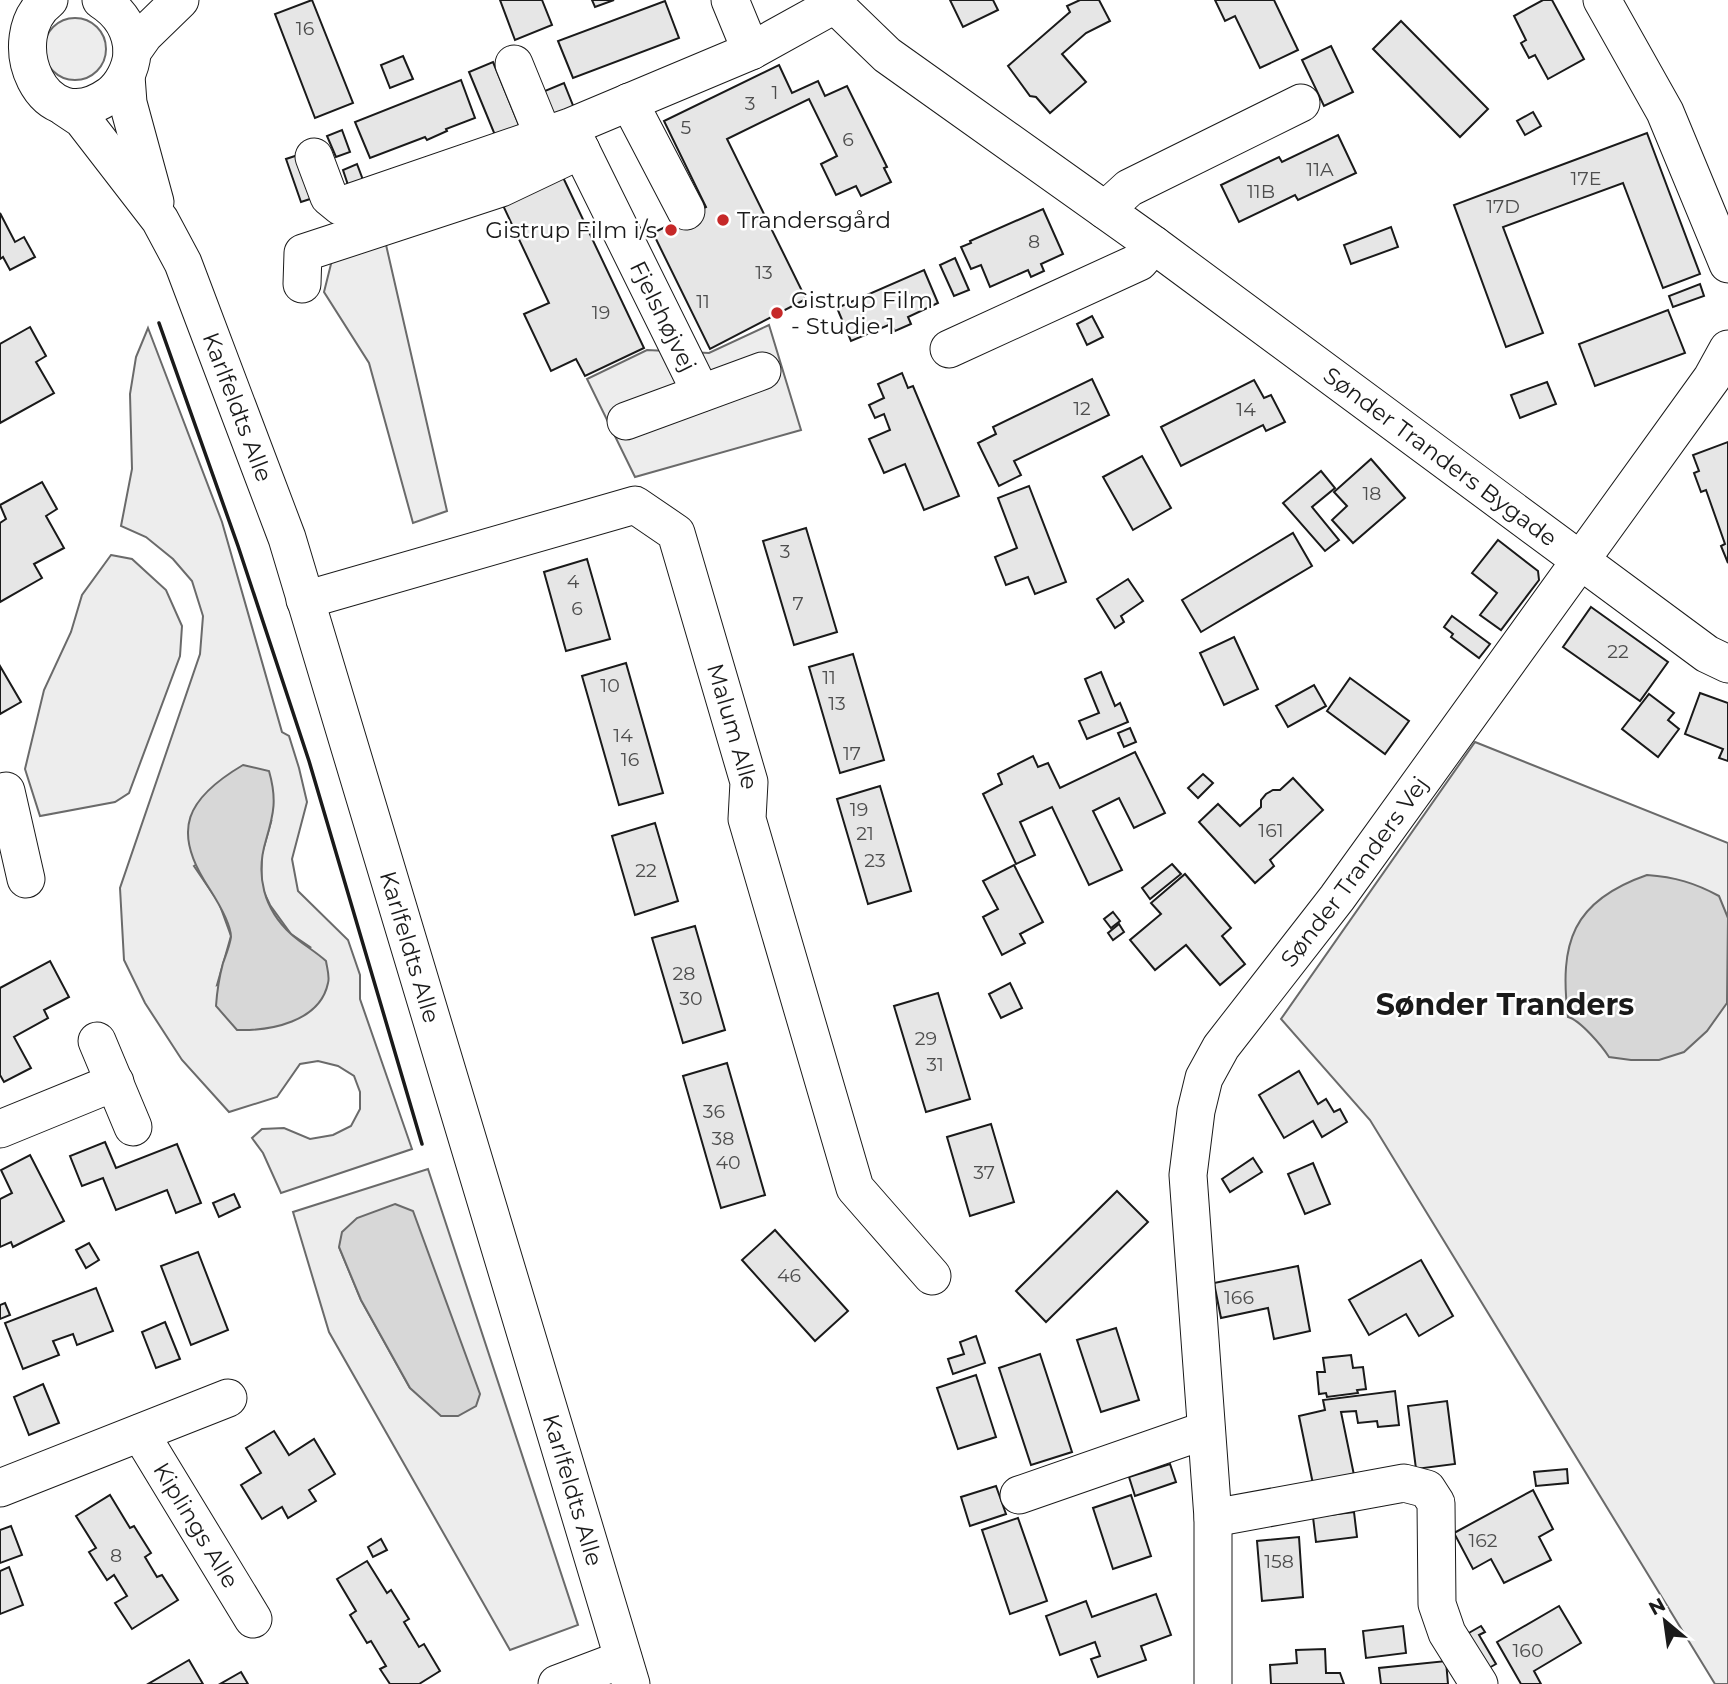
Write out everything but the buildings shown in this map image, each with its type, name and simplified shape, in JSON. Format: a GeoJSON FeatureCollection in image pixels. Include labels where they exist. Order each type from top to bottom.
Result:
{"type":"FeatureCollection","features":[{"type":"Feature","properties":{"kind":"street","name":"Karlfeldts Alle"},"geometry":{"type":"LineString","coordinates":[[101,0],[112,7],[123,20],[130,35],[128,103],[160,220]]}},
{"type":"Feature","properties":{"kind":"street"},"geometry":{"type":"LineString","coordinates":[[7,95],[14,93],[83,107],[100,102],[115,91],[144,36],[180,0]]}},
{"type":"Feature","properties":{"kind":"street"},"geometry":{"type":"LineString","coordinates":[[730,0],[751,51]]}},
{"type":"Feature","properties":{"kind":"street"},"geometry":{"type":"LineString","coordinates":[[1602,0],[1665,112],[1728,264]]}},
{"type":"Feature","properties":{"kind":"street"},"geometry":{"type":"LineString","coordinates":[[302,284],[303,253],[501,188],[564,137],[629,102],[751,51],[832,3]]}},
{"type":"Feature","properties":{"kind":"street","name":"Sønder Tranders Bygade"},"geometry":{"type":"LineString","coordinates":[[832,3],[887,55],[1154,245],[1707,654],[1728,664]]}},
{"type":"Feature","properties":{"kind":"street","name":"Karlfeldts Alle"},"geometry":{"type":"LineString","coordinates":[[26,21],[18,56],[22,73],[31,88],[82,119],[160,220],[193,286],[287,538],[627,1672]]}},
{"type":"Feature","properties":{"kind":"street","name":"Fjelshøjvej"},"geometry":{"type":"LineString","coordinates":[[514,64],[564,137],[701,393]]}},
{"type":"Feature","properties":{"kind":"street"},"geometry":{"type":"LineString","coordinates":[[629,102],[686,211]]}},
{"type":"Feature","properties":{"kind":"street"},"geometry":{"type":"LineString","coordinates":[[1105,210],[1129,188],[1301,103]]}},
{"type":"Feature","properties":{"kind":"street"},"geometry":{"type":"LineString","coordinates":[[314,158],[329,197],[340,206],[564,137]]}},
{"type":"Feature","properties":{"kind":"street"},"geometry":{"type":"LineString","coordinates":[[949,349],[1139,262],[1154,245]]}},
{"type":"Feature","properties":{"kind":"street"},"geometry":{"type":"LineString","coordinates":[[626,421],[762,371]]}},
{"type":"Feature","properties":{"kind":"street","name":"Sønder Tranders Vej"},"geometry":{"type":"LineString","coordinates":[[1213,1684],[1213,1518],[1188,1175],[1196,1111],[1204,1078],[1221,1047],[1337,898],[1580,561],[1723,373]]}},
{"type":"Feature","properties":{"kind":"street","name":"Malum Alle"},"geometry":{"type":"LineString","coordinates":[[305,600],[635,505],[677,533],[749,782],[747,819],[855,1188],[932,1276]]}},
{"type":"Feature","properties":{"kind":"street"},"geometry":{"type":"LineString","coordinates":[[6,792],[8,833],[26,879]]}},
{"type":"Feature","properties":{"kind":"street"},"geometry":{"type":"LineString","coordinates":[[97,1041],[133,1127]]}},
{"type":"Feature","properties":{"kind":"street"},"geometry":{"type":"LineString","coordinates":[[0,1129],[114,1082]]}},
{"type":"Feature","properties":{"kind":"street"},"geometry":{"type":"LineString","coordinates":[[0,1488],[228,1398]]}},
{"type":"Feature","properties":{"kind":"street"},"geometry":{"type":"LineString","coordinates":[[1018,1495],[1206,1430]]}},
{"type":"Feature","properties":{"kind":"street","name":"Kiplings Alle"},"geometry":{"type":"LineString","coordinates":[[141,1433],[253,1619]]}},
{"type":"Feature","properties":{"kind":"street"},"geometry":{"type":"LineString","coordinates":[[1213,1518],[1404,1483],[1427,1489],[1436,1503],[1437,1605],[1447,1633],[1479,1684]]}},
{"type":"Feature","properties":{"kind":"street"},"geometry":{"type":"LineString","coordinates":[[557,1684],[627,1672]]}},
{"type":"Feature","properties":{"kind":"shaded area"},"geometry":{"type":"Polygon","coordinates":[[[69,18],[81,18],[97,27],[104,37],[104,61],[97,71],[81,80],[69,80],[58,75],[49,66],[44,55],[44,43],[49,32],[58,23],[69,18]]]}},
{"type":"Feature","properties":{"kind":"shaded area"},"geometry":{"type":"Polygon","coordinates":[[[384,236],[447,511],[413,523],[369,363],[324,292],[334,252],[384,236]]]}},
{"type":"Feature","properties":{"kind":"shaded area"},"geometry":{"type":"Polygon","coordinates":[[[769,325],[801,430],[635,477],[587,379],[647,350],[709,353],[769,325]]]}},
{"type":"Feature","properties":{"kind":"shaded area"},"geometry":{"type":"Polygon","coordinates":[[[148,328],[222,522],[282,732],[289,736],[299,768],[307,802],[292,859],[298,891],[348,940],[360,975],[360,999],[412,1149],[281,1193],[263,1153],[252,1138],[262,1129],[284,1128],[310,1139],[333,1135],[351,1126],[360,1109],[360,1092],[354,1076],[338,1066],[318,1061],[300,1064],[277,1097],[229,1112],[182,1060],[145,1003],[124,960],[120,888],[200,654],[203,616],[192,581],[173,559],[146,537],[121,526],[132,469],[130,394],[136,357],[148,328]],[[271,822],[194,866],[219,903],[231,936],[217,985],[310,947],[291,934],[270,905],[261,886],[262,854],[271,822]]]}},
{"type":"Feature","properties":{"kind":"shaded area"},"geometry":{"type":"Polygon","coordinates":[[[111,555],[132,559],[166,590],[182,626],[180,656],[129,793],[115,802],[40,816],[25,769],[44,690],[71,632],[82,595],[111,555]]]}},
{"type":"Feature","properties":{"kind":"shaded area"},"geometry":{"type":"Polygon","coordinates":[[[1475,742],[1728,843],[1728,1684],[1715,1684],[1370,1120],[1281,1019],[1475,742]]]}},
{"type":"Feature","properties":{"kind":"shaded area"},"geometry":{"type":"Polygon","coordinates":[[[243,765],[269,771],[273,790],[274,806],[261,866],[268,903],[291,934],[326,961],[329,978],[323,996],[315,1007],[304,1015],[278,1026],[250,1030],[237,1030],[216,1006],[219,979],[231,937],[223,912],[197,867],[190,849],[188,832],[190,817],[197,803],[224,777],[243,765]]]}},
{"type":"Feature","properties":{"kind":"shaded area"},"geometry":{"type":"Polygon","coordinates":[[[1647,875],[1684,881],[1719,896],[1728,918],[1727,1003],[1707,1031],[1684,1052],[1659,1060],[1609,1057],[1584,1028],[1568,1017],[1566,967],[1569,946],[1576,928],[1587,912],[1602,898],[1647,875]]]}},
{"type":"Feature","properties":{"kind":"shaded area"},"geometry":{"type":"Polygon","coordinates":[[[428,1169],[578,1625],[510,1650],[329,1332],[293,1212],[428,1169]],[[339,1247],[361,1300],[410,1388],[339,1247]]]}},
{"type":"Feature","properties":{"kind":"shaded area"},"geometry":{"type":"Polygon","coordinates":[[[395,1204],[413,1211],[480,1394],[476,1406],[458,1416],[441,1416],[410,1388],[361,1300],[339,1247],[342,1232],[357,1218],[395,1204]]]}},
{"type":"Feature","properties":{"kind":"wall"},"geometry":{"type":"LineString","coordinates":[[159,323],[238,546],[309,761],[422,1144]]}},
{"type":"Feature","properties":{"kind":"place","name":"Trandersgård"},"geometry":{"type":"Point","coordinates":[723,220]}},
{"type":"Feature","properties":{"kind":"place","name":"Gistrup Film i/s"},"geometry":{"type":"Point","coordinates":[671,230]}},
{"type":"Feature","properties":{"kind":"place","name":"Gistrup Film - Studie 1"},"geometry":{"type":"Point","coordinates":[777,313]}},
{"type":"Feature","properties":{"kind":"district","name":"Sønder Tranders"},"geometry":{"type":"Point","coordinates":[1505,1005]}}]}
